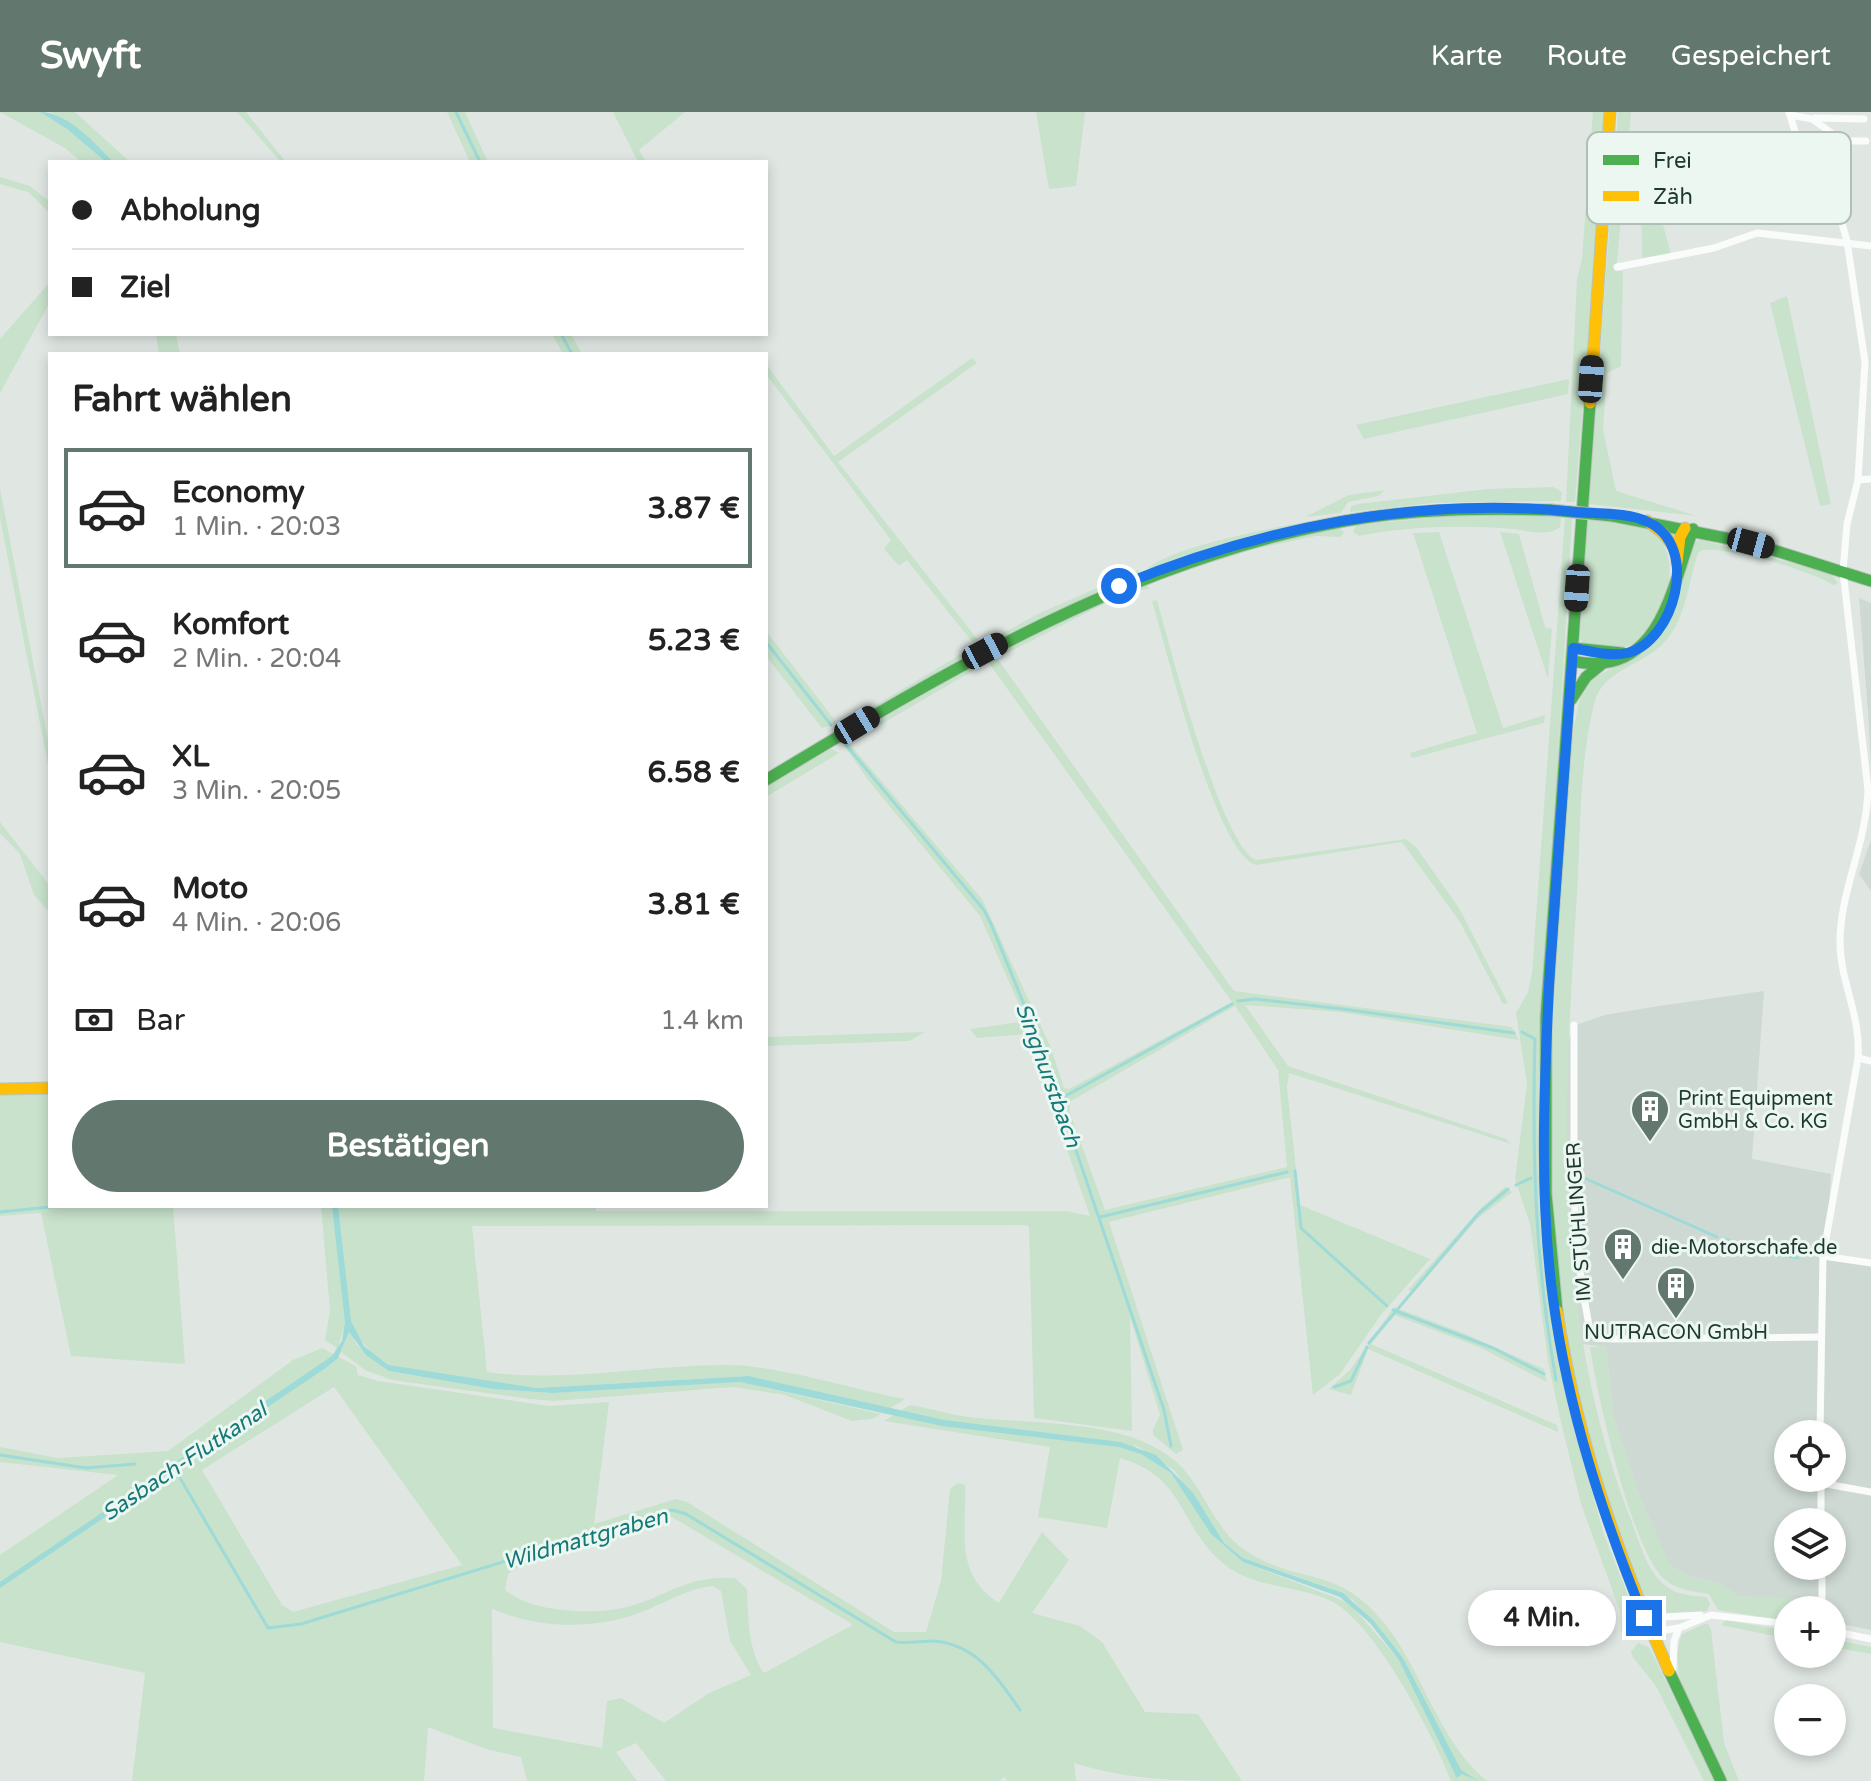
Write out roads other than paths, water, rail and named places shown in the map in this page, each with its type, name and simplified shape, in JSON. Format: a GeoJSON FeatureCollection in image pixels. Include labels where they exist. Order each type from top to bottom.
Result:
{"type":"FeatureCollection","features":[{"type":"Feature","properties":{"kind":"main road"},"geometry":{"type":"LineString","coordinates":[[1609,132],[1610,112]]}},
{"type":"Feature","properties":{"kind":"main road"},"geometry":{"type":"LineString","coordinates":[[1602,224],[1544,1092],[1545,1208],[1553,1298],[1578,1429],[1595,1487],[1644,1618],[1678,1696],[1719,1777]]}},
{"type":"Feature","properties":{"kind":"main road"},"geometry":{"type":"LineString","coordinates":[[768,779],[930,681],[1045,620],[1196,557],[1282,533],[1373,517],[1458,509],[1551,510],[1613,516],[1689,529],[1776,549],[1871,581]]}},
{"type":"Feature","properties":{"kind":"main road"},"geometry":{"type":"LineString","coordinates":[[1647,521],[1663,533],[1677,551]]}},
{"type":"Feature","properties":{"kind":"main road"},"geometry":{"type":"LineString","coordinates":[[1568,706],[1580,685],[1602,664],[1629,652],[1659,630],[1667,615],[1689,529]]}},
{"type":"Feature","properties":{"kind":"main road"},"geometry":{"type":"LineString","coordinates":[[1678,570],[1677,551],[1689,529]]}},
{"type":"Feature","properties":{"kind":"main road"},"geometry":{"type":"LineString","coordinates":[[1572,654],[1629,652]]}},
{"type":"Feature","properties":{"kind":"main road"},"geometry":{"type":"LineString","coordinates":[[1572,654],[1602,664]]}},
{"type":"Feature","properties":{"kind":"main road"},"geometry":{"type":"LineString","coordinates":[[0,1089],[48,1088]]}},
{"type":"Feature","properties":{"kind":"street"},"geometry":{"type":"LineString","coordinates":[[1789,114],[1864,119]]}},
{"type":"Feature","properties":{"kind":"street"},"geometry":{"type":"LineString","coordinates":[[1805,117],[1829,132]]}},
{"type":"Feature","properties":{"kind":"street"},"geometry":{"type":"LineString","coordinates":[[1851,141],[1866,141]]}},
{"type":"Feature","properties":{"kind":"street"},"geometry":{"type":"LineString","coordinates":[[1820,1420],[1823,1256],[1858,1058],[1860,1030],[1840,946],[1842,911],[1867,825],[1867,735],[1843,571],[1847,524],[1858,480],[1868,362],[1842,224]]}},
{"type":"Feature","properties":{"kind":"street"},"geometry":{"type":"LineString","coordinates":[[1617,267],[1714,248],[1757,233],[1871,246]]}},
{"type":"Feature","properties":{"kind":"street"},"geometry":{"type":"LineString","coordinates":[[1858,480],[1871,479]]}},
{"type":"Feature","properties":{"kind":"street","name":"IM STÜHLINGER"},"geometry":{"type":"LineString","coordinates":[[1574,1025],[1571,1132],[1574,1209],[1590,1331],[1598,1338],[1613,1339],[1820,1337]]}},
{"type":"Feature","properties":{"kind":"street"},"geometry":{"type":"LineString","coordinates":[[1858,1058],[1871,1061]]}},
{"type":"Feature","properties":{"kind":"street"},"geometry":{"type":"LineString","coordinates":[[1823,1256],[1871,1263]]}},
{"type":"Feature","properties":{"kind":"street"},"geometry":{"type":"LineString","coordinates":[[1846,1486],[1871,1492]]}},
{"type":"Feature","properties":{"kind":"street"},"geometry":{"type":"LineString","coordinates":[[1650,1632],[1679,1628],[1711,1615]]}},
{"type":"Feature","properties":{"kind":"street"},"geometry":{"type":"LineString","coordinates":[[1644,1618],[1711,1615],[1774,1622]]}},
{"type":"Feature","properties":{"kind":"street"},"geometry":{"type":"LineString","coordinates":[[1678,1696],[1672,1663],[1679,1628]]}},
{"type":"Feature","properties":{"kind":"street"},"geometry":{"type":"LineString","coordinates":[[1846,1634],[1871,1639]]}},
{"type":"Feature","properties":{"kind":"water"},"geometry":{"type":"Polygon","coordinates":[[[40,112],[50,113],[70,123],[111,160],[104,160],[67,129],[40,112]]]}},
{"type":"Feature","properties":{"kind":"water","name":"Sasbach-Flutkanal"},"geometry":{"type":"Polygon","coordinates":[[[332,1208],[338,1208],[351,1321],[364,1346],[388,1365],[536,1388],[749,1376],[944,1420],[1120,1442],[1156,1455],[1193,1493],[1224,1543],[1243,1558],[1343,1593],[1373,1620],[1403,1658],[1461,1770],[1478,1781],[1462,1774],[1457,1778],[1399,1660],[1370,1623],[1340,1597],[1243,1562],[1211,1534],[1171,1473],[1141,1454],[1119,1447],[942,1426],[740,1382],[553,1393],[493,1389],[389,1371],[366,1355],[349,1332],[338,1358],[327,1367],[0,1588],[0,1582],[332,1356],[342,1341],[345,1322],[332,1208]]]}},
{"type":"Feature","properties":{"kind":"waterway","name":"Singhurstbach"},"geometry":{"type":"LineString","coordinates":[[456,112],[479,160]]}},
{"type":"Feature","properties":{"kind":"waterway","name":"Singhurstbach"},"geometry":{"type":"LineString","coordinates":[[562,336],[571,352]]}},
{"type":"Feature","properties":{"kind":"waterway","name":"Singhurstbach"},"geometry":{"type":"LineString","coordinates":[[768,645],[831,725]]}},
{"type":"Feature","properties":{"kind":"waterway","name":"Singhurstbach"},"geometry":{"type":"LineString","coordinates":[[846,745],[984,910],[991,924],[1039,1041],[1164,1410],[1171,1446]]}},
{"type":"Feature","properties":{"kind":"waterway"},"geometry":{"type":"LineString","coordinates":[[1238,1001],[1255,999],[1343,1009],[1514,1033]]}},
{"type":"Feature","properties":{"kind":"waterway"},"geometry":{"type":"LineString","coordinates":[[1060,1099],[1232,1004]]}},
{"type":"Feature","properties":{"kind":"waterway"},"geometry":{"type":"LineString","coordinates":[[1522,1032],[1535,1039],[1536,1210],[1543,1293],[1556,1380]]}},
{"type":"Feature","properties":{"kind":"waterway"},"geometry":{"type":"LineString","coordinates":[[1295,1171],[1301,1228],[1387,1306]]}},
{"type":"Feature","properties":{"kind":"waterway"},"geometry":{"type":"LineString","coordinates":[[1100,1217],[1287,1172]]}},
{"type":"Feature","properties":{"kind":"waterway"},"geometry":{"type":"LineString","coordinates":[[1582,1177],[1717,1237]]}},
{"type":"Feature","properties":{"kind":"waterway"},"geometry":{"type":"LineString","coordinates":[[1516,1185],[1531,1178]]}},
{"type":"Feature","properties":{"kind":"waterway"},"geometry":{"type":"LineString","coordinates":[[1369,1343],[1479,1213],[1508,1189]]}},
{"type":"Feature","properties":{"kind":"waterway"},"geometry":{"type":"LineString","coordinates":[[0,1212],[48,1207]]}},
{"type":"Feature","properties":{"kind":"waterway"},"geometry":{"type":"LineString","coordinates":[[1724,1239],[1764,1253],[1798,1258]]}},
{"type":"Feature","properties":{"kind":"waterway"},"geometry":{"type":"LineString","coordinates":[[1393,1310],[1493,1348],[1544,1374]]}},
{"type":"Feature","properties":{"kind":"waterway"},"geometry":{"type":"LineString","coordinates":[[1334,1387],[1351,1381],[1367,1347]]}},
{"type":"Feature","properties":{"kind":"waterway","name":"Wildmattgraben"},"geometry":{"type":"LineString","coordinates":[[0,1455],[86,1468],[135,1464]]}},
{"type":"Feature","properties":{"kind":"waterway","name":"Wildmattgraben"},"geometry":{"type":"LineString","coordinates":[[180,1478],[268,1628],[301,1624],[672,1510],[686,1514],[896,1642],[934,1641],[962,1649],[994,1675],[1020,1710]]}},
{"type":"Feature","properties":{"kind":"place","name":"Print Equipment GmbH & Co. KG"},"geometry":{"type":"Point","coordinates":[1650,1143]}},
{"type":"Feature","properties":{"kind":"place","name":"die-Motorschafe.de"},"geometry":{"type":"Point","coordinates":[1623,1281]}},
{"type":"Feature","properties":{"kind":"place","name":"NUTRACON GmbH"},"geometry":{"type":"Point","coordinates":[1676,1320]}}]}
